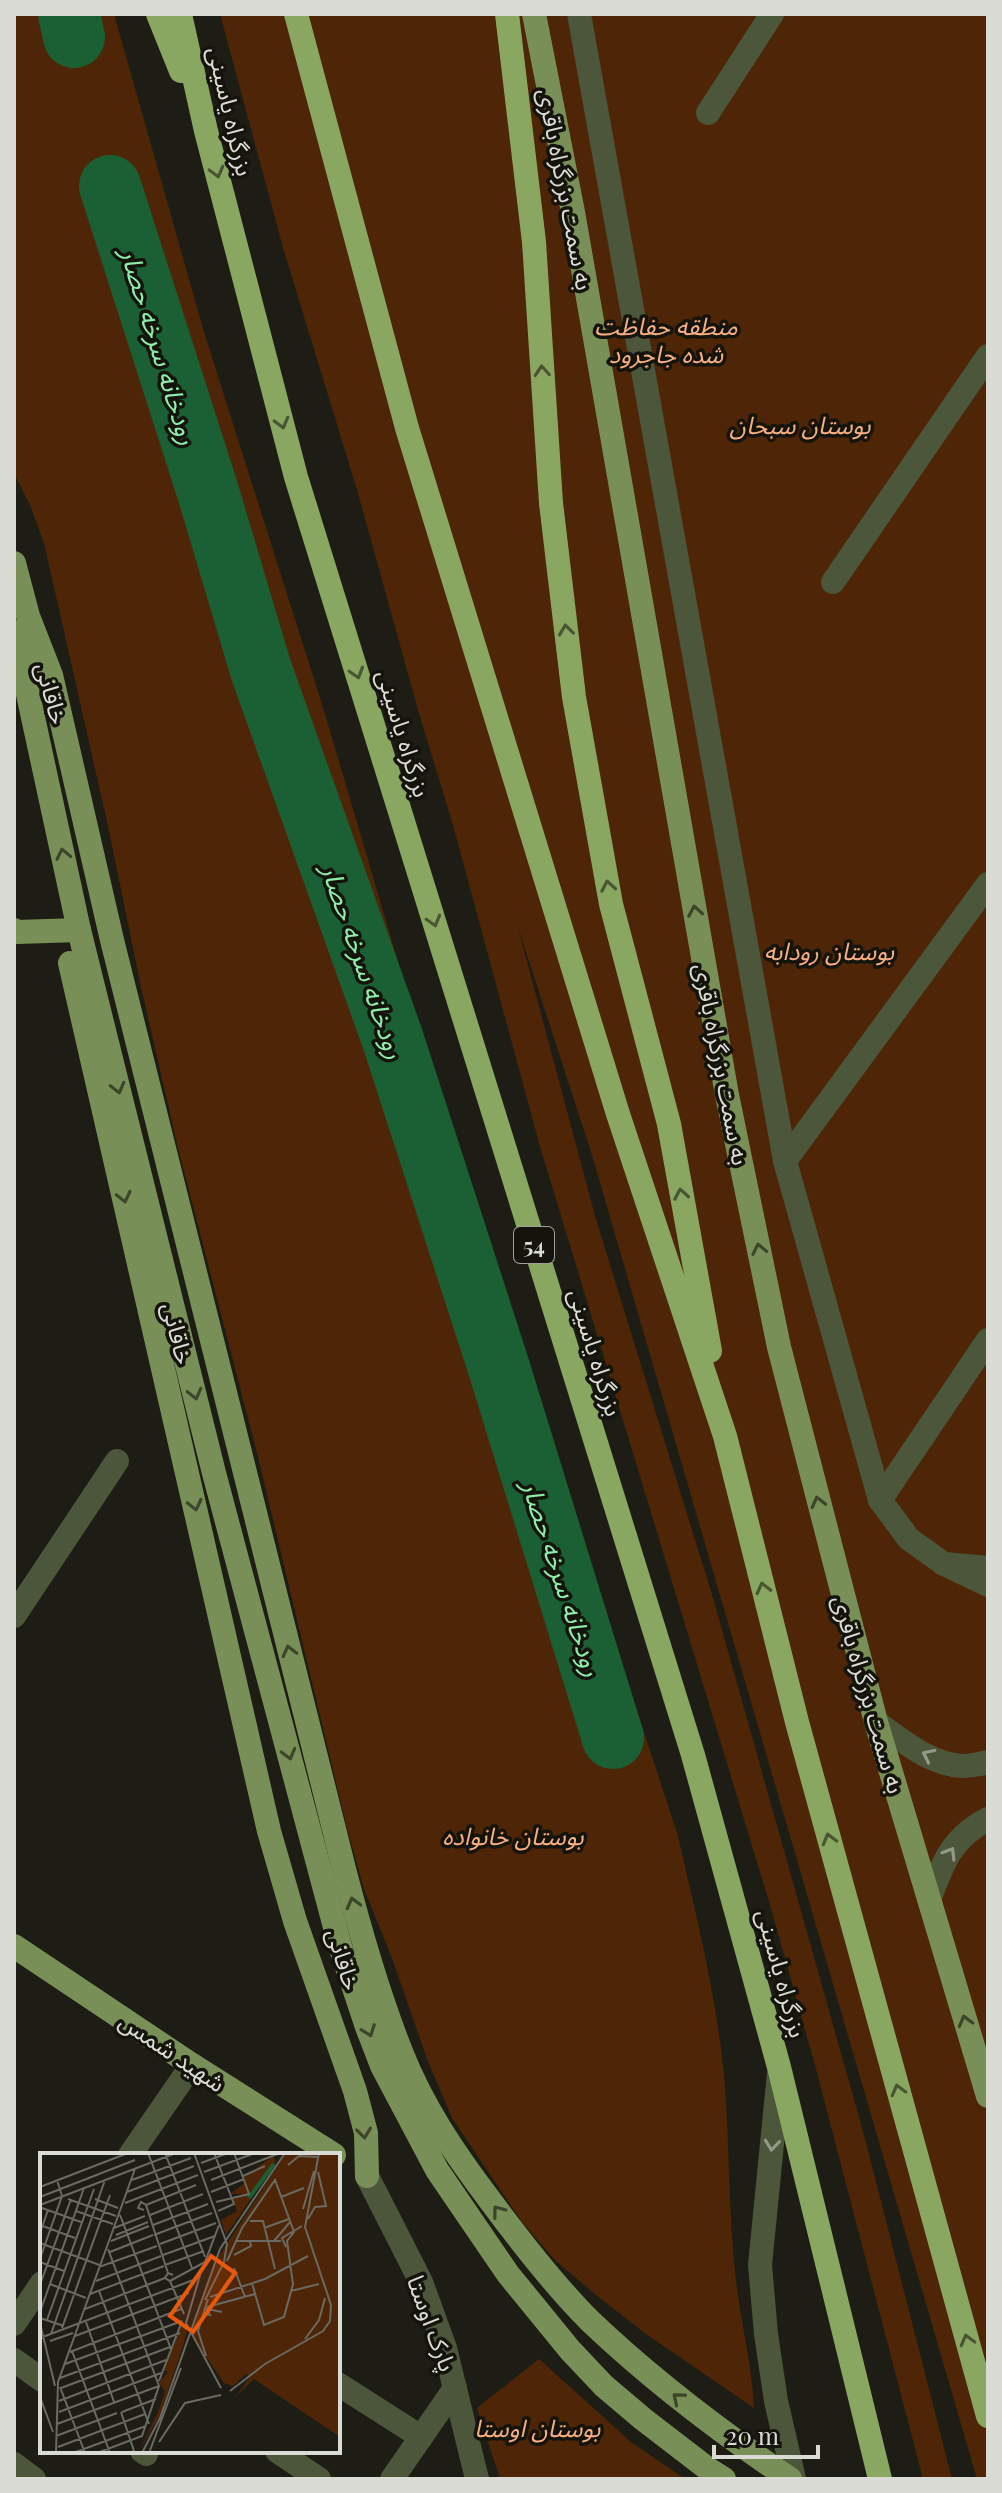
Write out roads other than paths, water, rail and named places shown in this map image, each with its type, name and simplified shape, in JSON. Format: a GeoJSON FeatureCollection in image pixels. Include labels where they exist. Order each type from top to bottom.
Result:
{"type":"FeatureCollection","features":[{"type":"Feature","properties":{"kind":"highway"},"geometry":{"type":"LineString","coordinates":[[158,14],[206,131]]}},
{"type":"Feature","properties":{"kind":"highway","name":"بزرگراه یاسینی"},"geometry":{"type":"LineString","coordinates":[[180,14],[206,131],[296,477],[693,1755],[779,2067],[880,2479]]}},
{"type":"Feature","properties":{"kind":"highway"},"geometry":{"type":"LineString","coordinates":[[296,14],[407,428],[618,1114],[725,1436]]}},
{"type":"Feature","properties":{"kind":"highway"},"geometry":{"type":"LineString","coordinates":[[507,14],[534,242],[551,503],[574,697],[611,904],[669,1124],[725,1436],[797,1722],[988,2416]]}},
{"type":"Feature","properties":{"kind":"main road","name":"به سمت بزرگراه باقری"},"geometry":{"type":"LineString","coordinates":[[534,14],[573,212],[727,1095],[779,1347],[876,1722],[988,2096]]}},
{"type":"Feature","properties":{"kind":"main road"},"geometry":{"type":"LineString","coordinates":[[14,563],[28,616]]}},
{"type":"Feature","properties":{"kind":"main road","name":"خاقانی"},"geometry":{"type":"LineString","coordinates":[[28,616],[26,685],[79,930],[214,1473],[340,1946],[382,2066],[437,2170],[508,2274],[562,2340],[604,2386],[654,2428],[724,2479]]}},
{"type":"Feature","properties":{"kind":"main road","name":"خاقانی"},"geometry":{"type":"LineString","coordinates":[[28,616],[51,675],[112,940],[364,1947],[402,2056],[428,2109],[458,2158],[512,2229],[589,2320],[683,2404],[792,2479]]}},
{"type":"Feature","properties":{"kind":"main road"},"geometry":{"type":"LineString","coordinates":[[15,933],[79,930],[70,959],[269,1831],[295,1921],[355,2091],[366,2133],[367,2176]]}},
{"type":"Feature","properties":{"kind":"main road","name":"شهید شمس"},"geometry":{"type":"LineString","coordinates":[[14,1946],[331,2153]]}},
{"type":"Feature","properties":{"kind":"main road","name":"شهید شمس"},"geometry":{"type":"LineString","coordinates":[[340,2159],[367,2176]]}},
{"type":"Feature","properties":{"kind":"street"},"geometry":{"type":"LineString","coordinates":[[579,14],[785,1161],[880,1500],[909,1539],[944,1564],[988,1585]]}},
{"type":"Feature","properties":{"kind":"street"},"geometry":{"type":"LineString","coordinates":[[708,113],[772,14]]}},
{"type":"Feature","properties":{"kind":"street"},"geometry":{"type":"LineString","coordinates":[[833,582],[988,356]]}},
{"type":"Feature","properties":{"kind":"street"},"geometry":{"type":"LineString","coordinates":[[785,1161],[988,884]]}},
{"type":"Feature","properties":{"kind":"street"},"geometry":{"type":"LineString","coordinates":[[880,1500],[988,1340]]}},
{"type":"Feature","properties":{"kind":"street"},"geometry":{"type":"LineString","coordinates":[[14,1616],[117,1461]]}},
{"type":"Feature","properties":{"kind":"street"},"geometry":{"type":"LineString","coordinates":[[944,1564],[988,1568]]}},
{"type":"Feature","properties":{"kind":"street"},"geometry":{"type":"LineString","coordinates":[[876,1722],[937,1760],[963,1766],[988,1762]]}},
{"type":"Feature","properties":{"kind":"street"},"geometry":{"type":"LineString","coordinates":[[929,1900],[955,1843],[971,1828],[988,1819]]}},
{"type":"Feature","properties":{"kind":"street"},"geometry":{"type":"LineString","coordinates":[[131,2153],[192,2065]]}},
{"type":"Feature","properties":{"kind":"street"},"geometry":{"type":"LineString","coordinates":[[779,2067],[760,2265],[776,2401],[792,2479]]}},
{"type":"Feature","properties":{"kind":"street","name":"پارک اوستا"},"geometry":{"type":"LineString","coordinates":[[367,2176],[421,2282],[445,2348],[477,2479]]}},
{"type":"Feature","properties":{"kind":"street"},"geometry":{"type":"LineString","coordinates":[[14,2324],[40,2286]]}},
{"type":"Feature","properties":{"kind":"street"},"geometry":{"type":"LineString","coordinates":[[14,2360],[40,2379]]}},
{"type":"Feature","properties":{"kind":"street"},"geometry":{"type":"LineString","coordinates":[[340,2385],[421,2437]]}},
{"type":"Feature","properties":{"kind":"street"},"geometry":{"type":"LineString","coordinates":[[392,2479],[455,2388]]}},
{"type":"Feature","properties":{"kind":"street"},"geometry":{"type":"LineString","coordinates":[[280,2453],[319,2479]]}},
{"type":"Feature","properties":{"kind":"street"},"geometry":{"type":"LineString","coordinates":[[14,2464],[34,2479]]}},
{"type":"Feature","properties":{"kind":"waterway","name":"رودخانه سرخه حصار"},"geometry":{"type":"LineString","coordinates":[[69,14],[74,37]]}},
{"type":"Feature","properties":{"kind":"waterway","name":"رودخانه سرخه حصار"},"geometry":{"type":"LineString","coordinates":[[110,186],[208,492],[261,670],[393,1040],[499,1368],[613,1738]]}},
{"type":"Feature","properties":{"kind":"park label","name":"منطقه حفاظت شده جاجرود"},"geometry":{"type":"Point","coordinates":[666,339]}},
{"type":"Feature","properties":{"kind":"park label","name":"بوستان سبحان"},"geometry":{"type":"Point","coordinates":[800,424]}},
{"type":"Feature","properties":{"kind":"park label","name":"بوستان رودابه"},"geometry":{"type":"Point","coordinates":[829,950]}},
{"type":"Feature","properties":{"kind":"park label","name":"بوستان خانواده"},"geometry":{"type":"Point","coordinates":[513,1835]}},
{"type":"Feature","properties":{"kind":"park label","name":"بوستان اوستا"},"geometry":{"type":"Point","coordinates":[537,2427]}}]}
